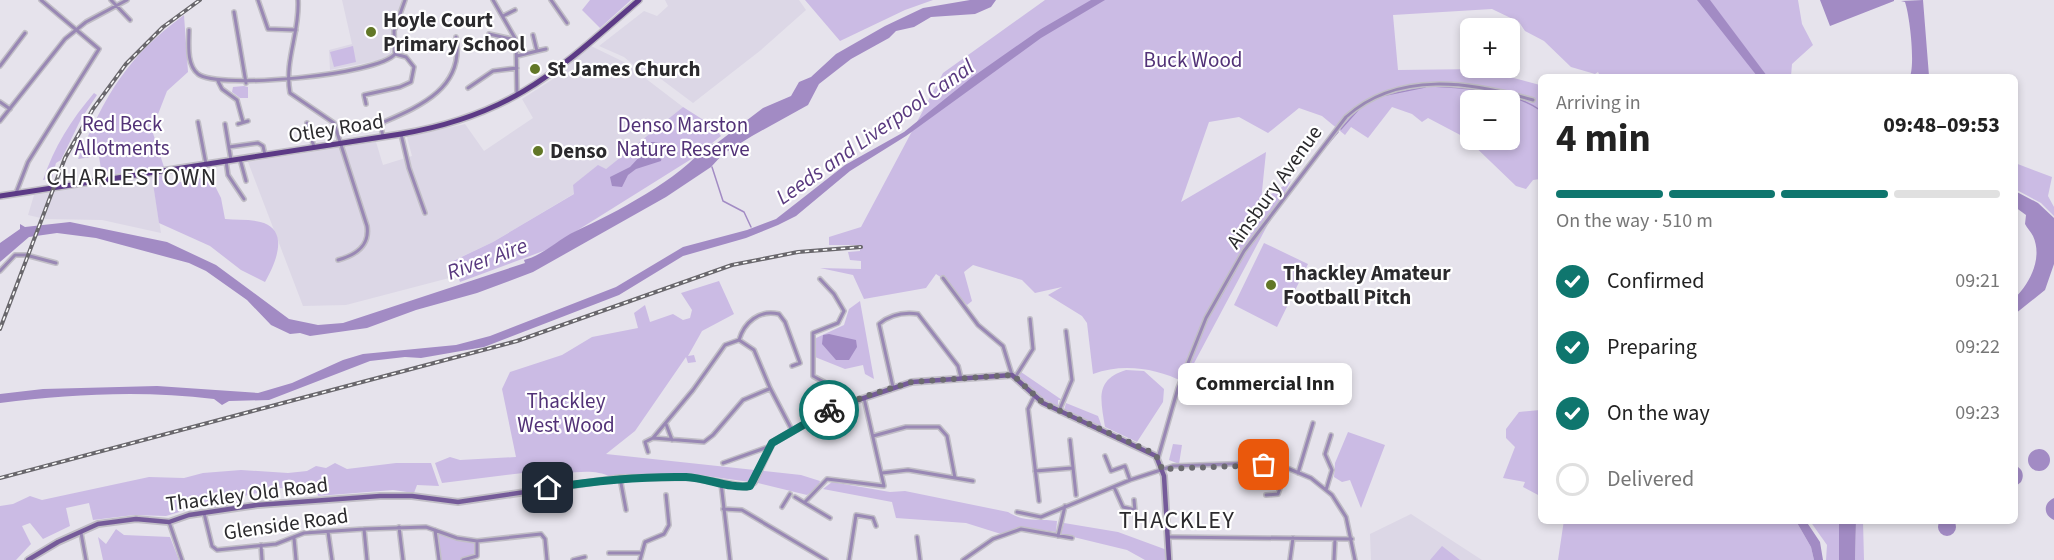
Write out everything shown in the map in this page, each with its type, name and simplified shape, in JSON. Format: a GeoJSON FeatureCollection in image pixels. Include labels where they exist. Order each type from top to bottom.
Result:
{"type":"FeatureCollection","features":[{"type":"Feature","properties":{"kind":"main road","name":"Otley Road"},"geometry":{"type":"LineString","coordinates":[[0,196],[341,144],[401,134],[471,118],[517,97],[550,75],[639,0]]}},
{"type":"Feature","properties":{"kind":"street"},"geometry":{"type":"LineString","coordinates":[[16,193],[28,162],[99,49],[41,0]]}},
{"type":"Feature","properties":{"kind":"street"},"geometry":{"type":"LineString","coordinates":[[111,0],[130,20]]}},
{"type":"Feature","properties":{"kind":"street"},"geometry":{"type":"LineString","coordinates":[[0,121],[53,52],[76,30],[127,0]]}},
{"type":"Feature","properties":{"kind":"street"},"geometry":{"type":"LineString","coordinates":[[258,0],[268,29],[296,30]]}},
{"type":"Feature","properties":{"kind":"street"},"geometry":{"type":"LineString","coordinates":[[298,0],[296,30],[288,60],[287,78],[290,93],[334,123],[368,232],[366,241],[359,251],[338,260]]}},
{"type":"Feature","properties":{"kind":"street"},"geometry":{"type":"LineString","coordinates":[[395,54],[394,31],[405,0]]}},
{"type":"Feature","properties":{"kind":"street"},"geometry":{"type":"LineString","coordinates":[[493,0],[516,40],[517,97]]}},
{"type":"Feature","properties":{"kind":"street"},"geometry":{"type":"LineString","coordinates":[[551,0],[567,23]]}},
{"type":"Feature","properties":{"kind":"street"},"geometry":{"type":"LineString","coordinates":[[503,16],[515,10]]}},
{"type":"Feature","properties":{"kind":"street"},"geometry":{"type":"LineString","coordinates":[[234,12],[246,83]]}},
{"type":"Feature","properties":{"kind":"street"},"geometry":{"type":"LineString","coordinates":[[189,30],[189,57],[194,70],[204,78],[218,81],[246,83],[287,78],[364,68],[382,63],[395,54],[406,57],[414,67],[411,82],[400,87],[364,93],[366,104]]}},
{"type":"Feature","properties":{"kind":"street"},"geometry":{"type":"LineString","coordinates":[[0,66],[25,33]]}},
{"type":"Feature","properties":{"kind":"street"},"geometry":{"type":"LineString","coordinates":[[489,34],[516,40]]}},
{"type":"Feature","properties":{"kind":"street"},"geometry":{"type":"LineString","coordinates":[[533,35],[537,51]]}},
{"type":"Feature","properties":{"kind":"street"},"geometry":{"type":"LineString","coordinates":[[383,137],[381,127],[384,123],[433,98],[445,87],[458,46],[456,37]]}},
{"type":"Feature","properties":{"kind":"street"},"geometry":{"type":"LineString","coordinates":[[517,56],[546,49]]}},
{"type":"Feature","properties":{"kind":"street"},"geometry":{"type":"LineString","coordinates":[[468,88],[493,71],[517,68]]}},
{"type":"Feature","properties":{"kind":"street"},"geometry":{"type":"LineString","coordinates":[[218,81],[220,87],[237,100],[246,122],[238,124]]}},
{"type":"Feature","properties":{"kind":"street","name":"Ainsbury Avenue"},"geometry":{"type":"LineString","coordinates":[[1158,458],[1178,388],[1206,318],[1244,251],[1346,117],[1360,105],[1410,85],[1484,88],[1533,100]]}},
{"type":"Feature","properties":{"kind":"street"},"geometry":{"type":"LineString","coordinates":[[0,102],[10,110]]}},
{"type":"Feature","properties":{"kind":"street"},"geometry":{"type":"LineString","coordinates":[[198,122],[206,164]]}},
{"type":"Feature","properties":{"kind":"street"},"geometry":{"type":"LineString","coordinates":[[307,123],[314,148]]}},
{"type":"Feature","properties":{"kind":"street"},"geometry":{"type":"LineString","coordinates":[[225,124],[229,147],[228,175],[243,199]]}},
{"type":"Feature","properties":{"kind":"street"},"geometry":{"type":"LineString","coordinates":[[401,134],[409,168],[425,213]]}},
{"type":"Feature","properties":{"kind":"street"},"geometry":{"type":"LineString","coordinates":[[229,147],[258,143],[263,146],[265,155]]}},
{"type":"Feature","properties":{"kind":"street"},"geometry":{"type":"LineString","coordinates":[[240,159],[246,181]]}},
{"type":"Feature","properties":{"kind":"street"},"geometry":{"type":"LineString","coordinates":[[0,271],[15,255],[26,255],[56,263]]}},
{"type":"Feature","properties":{"kind":"street"},"geometry":{"type":"LineString","coordinates":[[943,278],[978,325],[1003,346],[1014,376],[1034,397],[1059,411],[1140,447],[1158,458],[1162,469],[1169,560]]}},
{"type":"Feature","properties":{"kind":"street"},"geometry":{"type":"LineString","coordinates":[[820,279],[834,294],[844,311],[838,323],[813,333],[813,376],[833,387],[844,405]]}},
{"type":"Feature","properties":{"kind":"street"},"geometry":{"type":"LineString","coordinates":[[739,340],[743,328],[752,319],[770,312],[779,314],[785,322],[800,363],[792,366]]}},
{"type":"Feature","properties":{"kind":"street"},"geometry":{"type":"LineString","coordinates":[[893,387],[879,324],[887,317],[909,313],[918,314],[958,366],[961,379]]}},
{"type":"Feature","properties":{"kind":"street"},"geometry":{"type":"LineString","coordinates":[[723,463],[768,447],[824,413],[893,387],[912,382],[1014,376],[1032,352],[1030,319]]}},
{"type":"Feature","properties":{"kind":"street"},"geometry":{"type":"LineString","coordinates":[[1059,411],[1072,380],[1066,331]]}},
{"type":"Feature","properties":{"kind":"street"},"geometry":{"type":"LineString","coordinates":[[739,340],[754,350],[770,388],[793,432]]}},
{"type":"Feature","properties":{"kind":"street"},"geometry":{"type":"LineString","coordinates":[[648,452],[645,442],[653,438],[666,424],[725,345],[739,340]]}},
{"type":"Feature","properties":{"kind":"street"},"geometry":{"type":"LineString","coordinates":[[653,438],[704,442],[713,435],[743,400],[770,388]]}},
{"type":"Feature","properties":{"kind":"street"},"geometry":{"type":"LineString","coordinates":[[814,389],[824,413]]}},
{"type":"Feature","properties":{"kind":"street"},"geometry":{"type":"LineString","coordinates":[[827,479],[884,486],[863,397]]}},
{"type":"Feature","properties":{"kind":"street"},"geometry":{"type":"LineString","coordinates":[[1034,397],[1028,409],[1039,501]]}},
{"type":"Feature","properties":{"kind":"street"},"geometry":{"type":"LineString","coordinates":[[1298,472],[1313,423]]}},
{"type":"Feature","properties":{"kind":"street"},"geometry":{"type":"LineString","coordinates":[[666,424],[672,440]]}},
{"type":"Feature","properties":{"kind":"street"},"geometry":{"type":"LineString","coordinates":[[873,436],[906,427],[939,427],[947,436],[955,478]]}},
{"type":"Feature","properties":{"kind":"street"},"geometry":{"type":"LineString","coordinates":[[1326,490],[1332,471],[1325,454],[1331,435]]}},
{"type":"Feature","properties":{"kind":"street"},"geometry":{"type":"LineString","coordinates":[[1070,440],[1076,495]]}},
{"type":"Feature","properties":{"kind":"street","name":"Thackley Old Road"},"geometry":{"type":"LineString","coordinates":[[28,560],[98,524],[136,519],[169,522],[204,513],[257,505],[380,496],[412,496],[442,501],[485,498],[620,478],[689,477],[750,486],[754,482],[768,447]]}},
{"type":"Feature","properties":{"kind":"street"},"geometry":{"type":"LineString","coordinates":[[1105,456],[1111,471],[1125,466],[1130,480]]}},
{"type":"Feature","properties":{"kind":"street"},"geometry":{"type":"LineString","coordinates":[[1017,512],[1041,518],[1065,506],[1162,469],[1255,464],[1287,468],[1311,478],[1326,490],[1346,517],[1353,539],[1355,560]]}},
{"type":"Feature","properties":{"kind":"street"},"geometry":{"type":"LineString","coordinates":[[1035,471],[1072,468]]}},
{"type":"Feature","properties":{"kind":"street"},"geometry":{"type":"LineString","coordinates":[[1266,495],[1278,495],[1287,468]]}},
{"type":"Feature","properties":{"kind":"street"},"geometry":{"type":"LineString","coordinates":[[882,473],[908,470],[973,481]]}},
{"type":"Feature","properties":{"kind":"street"},"geometry":{"type":"LineString","coordinates":[[826,472],[827,479]]}},
{"type":"Feature","properties":{"kind":"street"},"geometry":{"type":"LineString","coordinates":[[620,478],[626,510]]}},
{"type":"Feature","properties":{"kind":"street"},"geometry":{"type":"LineString","coordinates":[[805,502],[827,479]]}},
{"type":"Feature","properties":{"kind":"street"},"geometry":{"type":"LineString","coordinates":[[721,483],[730,560]]}},
{"type":"Feature","properties":{"kind":"street"},"geometry":{"type":"LineString","coordinates":[[1114,487],[1123,507],[1135,510]]}},
{"type":"Feature","properties":{"kind":"street"},"geometry":{"type":"LineString","coordinates":[[782,507],[790,494]]}},
{"type":"Feature","properties":{"kind":"street"},"geometry":{"type":"LineString","coordinates":[[640,560],[640,553],[645,542],[667,530],[670,521],[666,495]]}},
{"type":"Feature","properties":{"kind":"street"},"geometry":{"type":"LineString","coordinates":[[795,497],[830,518]]}},
{"type":"Feature","properties":{"kind":"street"},"geometry":{"type":"LineString","coordinates":[[1134,500],[1136,521]]}},
{"type":"Feature","properties":{"kind":"street"},"geometry":{"type":"LineString","coordinates":[[1059,534],[1065,506]]}},
{"type":"Feature","properties":{"kind":"street"},"geometry":{"type":"LineString","coordinates":[[723,509],[742,510],[826,560]]}},
{"type":"Feature","properties":{"kind":"street","name":"Glenside Road"},"geometry":{"type":"LineString","coordinates":[[204,513],[214,549],[261,545],[328,531],[399,527],[435,529],[457,538],[477,541],[542,534],[545,539],[547,560]]}},
{"type":"Feature","properties":{"kind":"street"},"geometry":{"type":"LineString","coordinates":[[849,560],[856,515],[874,519],[880,515]]}},
{"type":"Feature","properties":{"kind":"street"},"geometry":{"type":"LineString","coordinates":[[874,519],[876,526]]}},
{"type":"Feature","properties":{"kind":"street"},"geometry":{"type":"LineString","coordinates":[[169,522],[182,560]]}},
{"type":"Feature","properties":{"kind":"street"},"geometry":{"type":"LineString","coordinates":[[399,527],[403,560]]}},
{"type":"Feature","properties":{"kind":"street"},"geometry":{"type":"LineString","coordinates":[[364,529],[368,560]]}},
{"type":"Feature","properties":{"kind":"street"},"geometry":{"type":"LineString","coordinates":[[435,529],[439,560]]}},
{"type":"Feature","properties":{"kind":"street"},"geometry":{"type":"LineString","coordinates":[[963,560],[993,539],[1021,529],[1072,538]]}},
{"type":"Feature","properties":{"kind":"street"},"geometry":{"type":"LineString","coordinates":[[81,531],[86,560]]}},
{"type":"Feature","properties":{"kind":"street"},"geometry":{"type":"LineString","coordinates":[[328,531],[332,560]]}},
{"type":"Feature","properties":{"kind":"street"},"geometry":{"type":"LineString","coordinates":[[294,537],[296,560]]}},
{"type":"Feature","properties":{"kind":"street"},"geometry":{"type":"LineString","coordinates":[[917,537],[920,560]]}},
{"type":"Feature","properties":{"kind":"street"},"geometry":{"type":"LineString","coordinates":[[1168,537],[1353,539]]}},
{"type":"Feature","properties":{"kind":"street"},"geometry":{"type":"LineString","coordinates":[[1290,560],[1293,538]]}},
{"type":"Feature","properties":{"kind":"street"},"geometry":{"type":"LineString","coordinates":[[1334,560],[1335,539]]}},
{"type":"Feature","properties":{"kind":"street"},"geometry":{"type":"LineString","coordinates":[[463,560],[477,556],[477,541]]}},
{"type":"Feature","properties":{"kind":"street"},"geometry":{"type":"LineString","coordinates":[[261,545],[262,560]]}},
{"type":"Feature","properties":{"kind":"street"},"geometry":{"type":"LineString","coordinates":[[609,554],[640,553]]}},
{"type":"Feature","properties":{"kind":"street"},"geometry":{"type":"LineString","coordinates":[[573,560],[585,557]]}},
{"type":"Feature","properties":{"kind":"shaded area","name":"Hoyle Court Primary School"},"geometry":{"type":"Polygon","coordinates":[[[342,0],[403,0],[394,24],[391,53],[386,59],[330,70],[329,50],[352,44],[342,0]]]}},
{"type":"Feature","properties":{"kind":"shaded area"},"geometry":{"type":"Polygon","coordinates":[[[665,0],[799,0],[806,10],[761,50],[693,103],[649,70],[644,74],[624,57],[599,46],[644,11],[657,16],[668,6],[665,0]]]}},
{"type":"Feature","properties":{"kind":"shaded area","name":"River Aire"},"geometry":{"type":"Polygon","coordinates":[[[970,0],[996,0],[991,7],[975,14],[931,17],[914,27],[896,31],[889,38],[851,59],[819,84],[808,105],[723,154],[711,167],[666,197],[533,272],[477,293],[416,310],[367,328],[310,336],[300,333],[290,334],[271,325],[247,300],[206,271],[189,263],[96,238],[57,233],[29,237],[0,262],[0,243],[20,229],[20,224],[25,227],[70,222],[167,242],[216,265],[289,319],[318,325],[343,323],[525,263],[524,260],[538,255],[664,182],[681,170],[706,145],[717,143],[763,108],[791,96],[799,82],[811,77],[836,54],[885,26],[923,8],[970,0]]]}},
{"type":"Feature","properties":{"kind":"shaded area"},"geometry":{"type":"Polygon","coordinates":[[[1091,0],[1105,0],[1041,38],[906,136],[850,171],[796,216],[746,238],[683,256],[619,295],[484,347],[421,358],[405,357],[370,361],[269,400],[229,401],[222,405],[214,399],[133,394],[80,395],[0,403],[0,394],[43,389],[157,386],[258,393],[292,383],[343,360],[363,354],[456,345],[490,336],[616,287],[683,247],[747,230],[776,219],[845,165],[904,132],[971,78],[1041,29],[1091,0]]]}},
{"type":"Feature","properties":{"kind":"shaded area"},"geometry":{"type":"Polygon","coordinates":[[[1697,0],[1710,0],[1766,74],[1755,74],[1697,0]]]}},
{"type":"Feature","properties":{"kind":"shaded area"},"geometry":{"type":"Polygon","coordinates":[[[1820,0],[1894,0],[1894,1],[1830,26],[1820,0]]]}},
{"type":"Feature","properties":{"kind":"shaded area"},"geometry":{"type":"Polygon","coordinates":[[[1923,0],[1929,74],[1910,74],[1912,51],[1910,29],[1905,2],[1901,1],[1923,0]]]}},
{"type":"Feature","properties":{"kind":"shaded area"},"geometry":{"type":"Polygon","coordinates":[[[591,46],[624,62],[683,107],[605,170],[573,185],[575,193],[493,242],[448,263],[453,277],[346,305],[303,306],[248,162],[376,142],[383,165],[412,156],[407,137],[465,124],[484,151],[533,118],[522,99],[553,79],[591,46]]]}},
{"type":"Feature","properties":{"kind":"shaded area"},"geometry":{"type":"Polygon","coordinates":[[[651,142],[657,142],[663,151],[661,161],[636,169],[628,175],[622,187],[612,186],[610,177],[630,167],[642,154],[645,155],[651,142]]]}},
{"type":"Feature","properties":{"kind":"shaded area"},"geometry":{"type":"Polygon","coordinates":[[[152,177],[161,233],[102,220],[45,219],[28,215],[34,195],[152,177]]]}},
{"type":"Feature","properties":{"kind":"shaded area"},"geometry":{"type":"Polygon","coordinates":[[[2018,193],[2038,203],[2054,218],[2054,264],[2045,290],[2018,312],[2018,294],[2030,278],[2037,253],[2033,236],[2025,224],[2026,215],[2018,209],[2018,193]]]}},
{"type":"Feature","properties":{"kind":"shaded area"},"geometry":{"type":"Polygon","coordinates":[[[829,334],[856,340],[857,347],[849,360],[836,360],[822,344],[823,335],[829,334]]]}},
{"type":"Feature","properties":{"kind":"shaded area"},"geometry":{"type":"Polygon","coordinates":[[[2039,449],[2047,452],[2050,460],[2047,468],[2039,471],[2031,468],[2028,460],[2031,452],[2039,449]]]}},
{"type":"Feature","properties":{"kind":"shaded area"},"geometry":{"type":"Polygon","coordinates":[[[2018,467],[2023,474],[2018,484],[2018,467]]]}},
{"type":"Feature","properties":{"kind":"shaded area"},"geometry":{"type":"Polygon","coordinates":[[[2054,498],[2054,520],[2046,512],[2046,506],[2054,498]]]}},
{"type":"Feature","properties":{"kind":"shaded area"},"geometry":{"type":"Polygon","coordinates":[[[1411,514],[1482,560],[1371,560],[1370,534],[1411,514]]]}},
{"type":"Feature","properties":{"kind":"shaded area"},"geometry":{"type":"Polygon","coordinates":[[[1798,524],[1808,524],[1820,542],[1823,560],[1814,560],[1811,547],[1798,524]]]}},
{"type":"Feature","properties":{"kind":"shaded area"},"geometry":{"type":"Polygon","coordinates":[[[1839,524],[1856,524],[1855,560],[1839,560],[1839,524]]]}},
{"type":"Feature","properties":{"kind":"shaded area"},"geometry":{"type":"Polygon","coordinates":[[[1939,524],[1955,524],[1953,533],[1947,536],[1941,533],[1938,527],[1939,524]]]}},
{"type":"Feature","properties":{"kind":"green space"},"geometry":{"type":"Polygon","coordinates":[[[590,0],[631,0],[600,28],[582,10],[590,0]]]}},
{"type":"Feature","properties":{"kind":"green space"},"geometry":{"type":"Polygon","coordinates":[[[805,0],[933,0],[905,10],[840,41],[805,0]]]}},
{"type":"Feature","properties":{"kind":"green space","name":"Buck Wood"},"geometry":{"type":"Polygon","coordinates":[[[1045,0],[1798,0],[1802,24],[1813,45],[1792,64],[1791,74],[1599,74],[1598,72],[1595,74],[1571,67],[1544,41],[1525,31],[1520,24],[1520,18],[1511,18],[1492,9],[1393,15],[1398,70],[1460,69],[1460,78],[1514,78],[1538,84],[1538,179],[1533,180],[1526,189],[1516,186],[1478,150],[1520,150],[1520,90],[1460,90],[1460,135],[1428,118],[1422,122],[1412,114],[1392,107],[1368,138],[1351,127],[1345,135],[1322,116],[1299,108],[1268,133],[1239,117],[1209,122],[1181,202],[1266,152],[1261,201],[1291,181],[1184,382],[1162,373],[1139,369],[1116,369],[1093,374],[1087,323],[1082,316],[1048,295],[1062,287],[1035,293],[1022,280],[973,265],[964,272],[972,301],[967,305],[945,280],[936,274],[926,288],[864,299],[853,275],[820,268],[861,269],[861,261],[850,260],[848,252],[860,251],[860,245],[829,245],[829,237],[861,227],[943,73],[1045,0]]]}},
{"type":"Feature","properties":{"kind":"green space","name":"Red Beck Allotments"},"geometry":{"type":"Polygon","coordinates":[[[184,15],[188,72],[167,91],[155,122],[150,124],[164,167],[102,176],[99,156],[78,159],[98,115],[132,62],[147,46],[184,15]]]}},
{"type":"Feature","properties":{"kind":"green space"},"geometry":{"type":"Polygon","coordinates":[[[353,46],[356,62],[334,67],[330,52],[353,46]]]}},
{"type":"Feature","properties":{"kind":"green space"},"geometry":{"type":"Polygon","coordinates":[[[233,87],[248,87],[248,98],[240,98],[232,92],[233,87]]]}},
{"type":"Feature","properties":{"kind":"green space"},"geometry":{"type":"Polygon","coordinates":[[[94,93],[97,95],[81,119],[61,160],[56,163],[52,178],[43,180],[64,134],[94,93]]]}},
{"type":"Feature","properties":{"kind":"green space","name":"Denso Marston Nature Reserve"},"geometry":{"type":"Polygon","coordinates":[[[683,107],[713,126],[721,136],[693,158],[546,250],[460,282],[453,261],[493,242],[574,194],[573,185],[598,165],[606,169],[683,107]]]}},
{"type":"Feature","properties":{"kind":"green space"},"geometry":{"type":"Polygon","coordinates":[[[2018,164],[2052,177],[2048,196],[2054,207],[2054,216],[2041,203],[2018,191],[2018,164]]]}},
{"type":"Feature","properties":{"kind":"green space"},"geometry":{"type":"Polygon","coordinates":[[[163,175],[165,185],[210,176],[221,198],[225,219],[255,221],[272,228],[276,234],[278,250],[265,282],[241,270],[210,246],[159,223],[152,177],[163,175]]]}},
{"type":"Feature","properties":{"kind":"green space","name":"Thackley Amateur Football Pitch"},"geometry":{"type":"Polygon","coordinates":[[[1264,243],[1308,264],[1277,327],[1234,305],[1264,243]]]}},
{"type":"Feature","properties":{"kind":"green space","name":"Thackley West Wood"},"geometry":{"type":"Polygon","coordinates":[[[719,281],[734,314],[702,331],[688,356],[694,355],[696,362],[688,363],[686,357],[635,431],[606,454],[801,475],[820,481],[818,487],[807,495],[758,483],[691,474],[611,477],[590,472],[545,475],[523,473],[442,483],[435,463],[450,457],[460,460],[516,457],[502,389],[510,372],[562,355],[592,337],[638,328],[634,313],[645,305],[650,322],[673,314],[683,320],[690,318],[692,310],[681,293],[719,281]]]}},
{"type":"Feature","properties":{"kind":"green space"},"geometry":{"type":"Polygon","coordinates":[[[860,301],[874,379],[865,374],[863,365],[845,369],[815,357],[814,339],[844,325],[849,309],[860,301]]]}},
{"type":"Feature","properties":{"kind":"green space"},"geometry":{"type":"Polygon","coordinates":[[[1126,370],[1144,371],[1164,389],[1163,402],[1137,442],[1105,427],[1103,417],[1101,400],[1104,385],[1116,374],[1126,370]]]}},
{"type":"Feature","properties":{"kind":"green space"},"geometry":{"type":"Polygon","coordinates":[[[1021,372],[1062,400],[1058,400],[1058,407],[1034,393],[1019,376],[1021,372]]]}},
{"type":"Feature","properties":{"kind":"green space"},"geometry":{"type":"Polygon","coordinates":[[[1066,403],[1098,416],[1102,427],[1064,410],[1066,403]]]}},
{"type":"Feature","properties":{"kind":"green space"},"geometry":{"type":"Polygon","coordinates":[[[1538,410],[1538,495],[1523,487],[1525,482],[1503,478],[1515,447],[1506,438],[1506,429],[1519,412],[1538,410]]]}},
{"type":"Feature","properties":{"kind":"green space"},"geometry":{"type":"Polygon","coordinates":[[[1348,432],[1385,445],[1361,508],[1350,480],[1342,482],[1334,477],[1335,463],[1348,432]]]}},
{"type":"Feature","properties":{"kind":"green space"},"geometry":{"type":"Polygon","coordinates":[[[1173,444],[1182,445],[1179,464],[1169,460],[1173,444]]]}},
{"type":"Feature","properties":{"kind":"green space"},"geometry":{"type":"Polygon","coordinates":[[[335,463],[347,469],[396,463],[431,463],[439,486],[417,485],[414,493],[393,490],[318,496],[317,491],[279,488],[244,496],[244,503],[186,510],[166,516],[134,515],[93,520],[89,503],[66,508],[70,526],[43,539],[30,523],[22,526],[31,544],[16,560],[0,560],[0,506],[13,504],[30,496],[42,500],[149,477],[184,478],[203,473],[241,470],[288,473],[307,471],[316,466],[326,468],[335,463]]]}},
{"type":"Feature","properties":{"kind":"green space"},"geometry":{"type":"Polygon","coordinates":[[[832,482],[890,492],[905,491],[1008,512],[1026,519],[1057,521],[1056,532],[1021,527],[1001,534],[966,523],[896,518],[892,502],[823,489],[832,482]]]}},
{"type":"Feature","properties":{"kind":"green space"},"geometry":{"type":"Polygon","coordinates":[[[1064,523],[1118,532],[1167,550],[1168,560],[1145,560],[1127,550],[1061,534],[1064,523]]]}},
{"type":"Feature","properties":{"kind":"green space"},"geometry":{"type":"Polygon","coordinates":[[[1563,524],[1798,524],[1811,547],[1814,560],[1558,560],[1563,524]]]}},
{"type":"Feature","properties":{"kind":"green space"},"geometry":{"type":"Polygon","coordinates":[[[1812,524],[1839,524],[1839,560],[1826,560],[1827,545],[1812,524]]]}},
{"type":"Feature","properties":{"kind":"green space"},"geometry":{"type":"Polygon","coordinates":[[[1856,524],[1863,524],[1864,560],[1855,560],[1856,524]]]}},
{"type":"Feature","properties":{"kind":"green space"},"geometry":{"type":"Polygon","coordinates":[[[116,529],[124,535],[170,537],[179,560],[103,560],[98,537],[106,544],[116,529]]]}},
{"type":"Feature","properties":{"kind":"green space"},"geometry":{"type":"Polygon","coordinates":[[[435,529],[457,538],[477,541],[477,556],[463,560],[439,560],[435,529]]]}},
{"type":"Feature","properties":{"kind":"green space"},"geometry":{"type":"Polygon","coordinates":[[[1442,546],[1460,560],[1430,560],[1442,546]]]}},
{"type":"Feature","properties":{"kind":"waterway"},"geometry":{"type":"LineString","coordinates":[[1433,86],[1475,89],[1502,94],[1538,109]]}},
{"type":"Feature","properties":{"kind":"waterway"},"geometry":{"type":"LineString","coordinates":[[1386,95],[1425,87]]}},
{"type":"Feature","properties":{"kind":"waterway"},"geometry":{"type":"LineString","coordinates":[[1341,129],[1358,110]]}},
{"type":"Feature","properties":{"kind":"waterway"},"geometry":{"type":"LineString","coordinates":[[1321,152],[1338,132]]}},
{"type":"Feature","properties":{"kind":"waterway"},"geometry":{"type":"LineString","coordinates":[[712,167],[723,201],[744,212],[751,227]]}},
{"type":"Feature","properties":{"kind":"waterway"},"geometry":{"type":"LineString","coordinates":[[1219,299],[1246,251],[1265,226]]}},
{"type":"Feature","properties":{"kind":"railway"},"geometry":{"type":"LineString","coordinates":[[0,329],[65,158],[93,109],[126,64],[163,27],[200,0]]}},
{"type":"Feature","properties":{"kind":"railway"},"geometry":{"type":"LineString","coordinates":[[0,478],[517,341],[732,265],[798,252],[861,247]]}},
{"type":"Feature","properties":{"kind":"way so far"},"geometry":{"type":"LineString","coordinates":[[829,410],[912,382],[1013,375],[1043,403],[1151,452],[1158,458],[1162,469],[1173,466],[1264,465]]}},
{"type":"Feature","properties":{"kind":"place","name":"Hoyle Court Primary School"},"geometry":{"type":"Point","coordinates":[371,32]}},
{"type":"Feature","properties":{"kind":"place","name":"St James Church"},"geometry":{"type":"Point","coordinates":[535,69]}},
{"type":"Feature","properties":{"kind":"place","name":"Denso"},"geometry":{"type":"Point","coordinates":[538,151]}},
{"type":"Feature","properties":{"kind":"place","name":"Thackley Amateur Football Pitch"},"geometry":{"type":"Point","coordinates":[1271,285]}},
{"type":"Feature","properties":{"kind":"place","name":"Commercial Inn"},"geometry":{"type":"Point","coordinates":[1264,465]}},
{"type":"Feature","properties":{"kind":"district","name":"CHARLESTOWN"},"geometry":{"type":"Point","coordinates":[132,177]}},
{"type":"Feature","properties":{"kind":"district","name":"THACKLEY"},"geometry":{"type":"Point","coordinates":[1177,520]}},
{"type":"Feature","properties":{"kind":"route"},"geometry":{"type":"LineString","coordinates":[[548,488],[620,478],[656,477],[689,477],[750,486],[772,443],[829,410]]}},
{"type":"Feature","properties":{"kind":"water label","name":"Leeds and Liverpool Canal"},"geometry":{"type":"Point","coordinates":[875,132]}}]}
